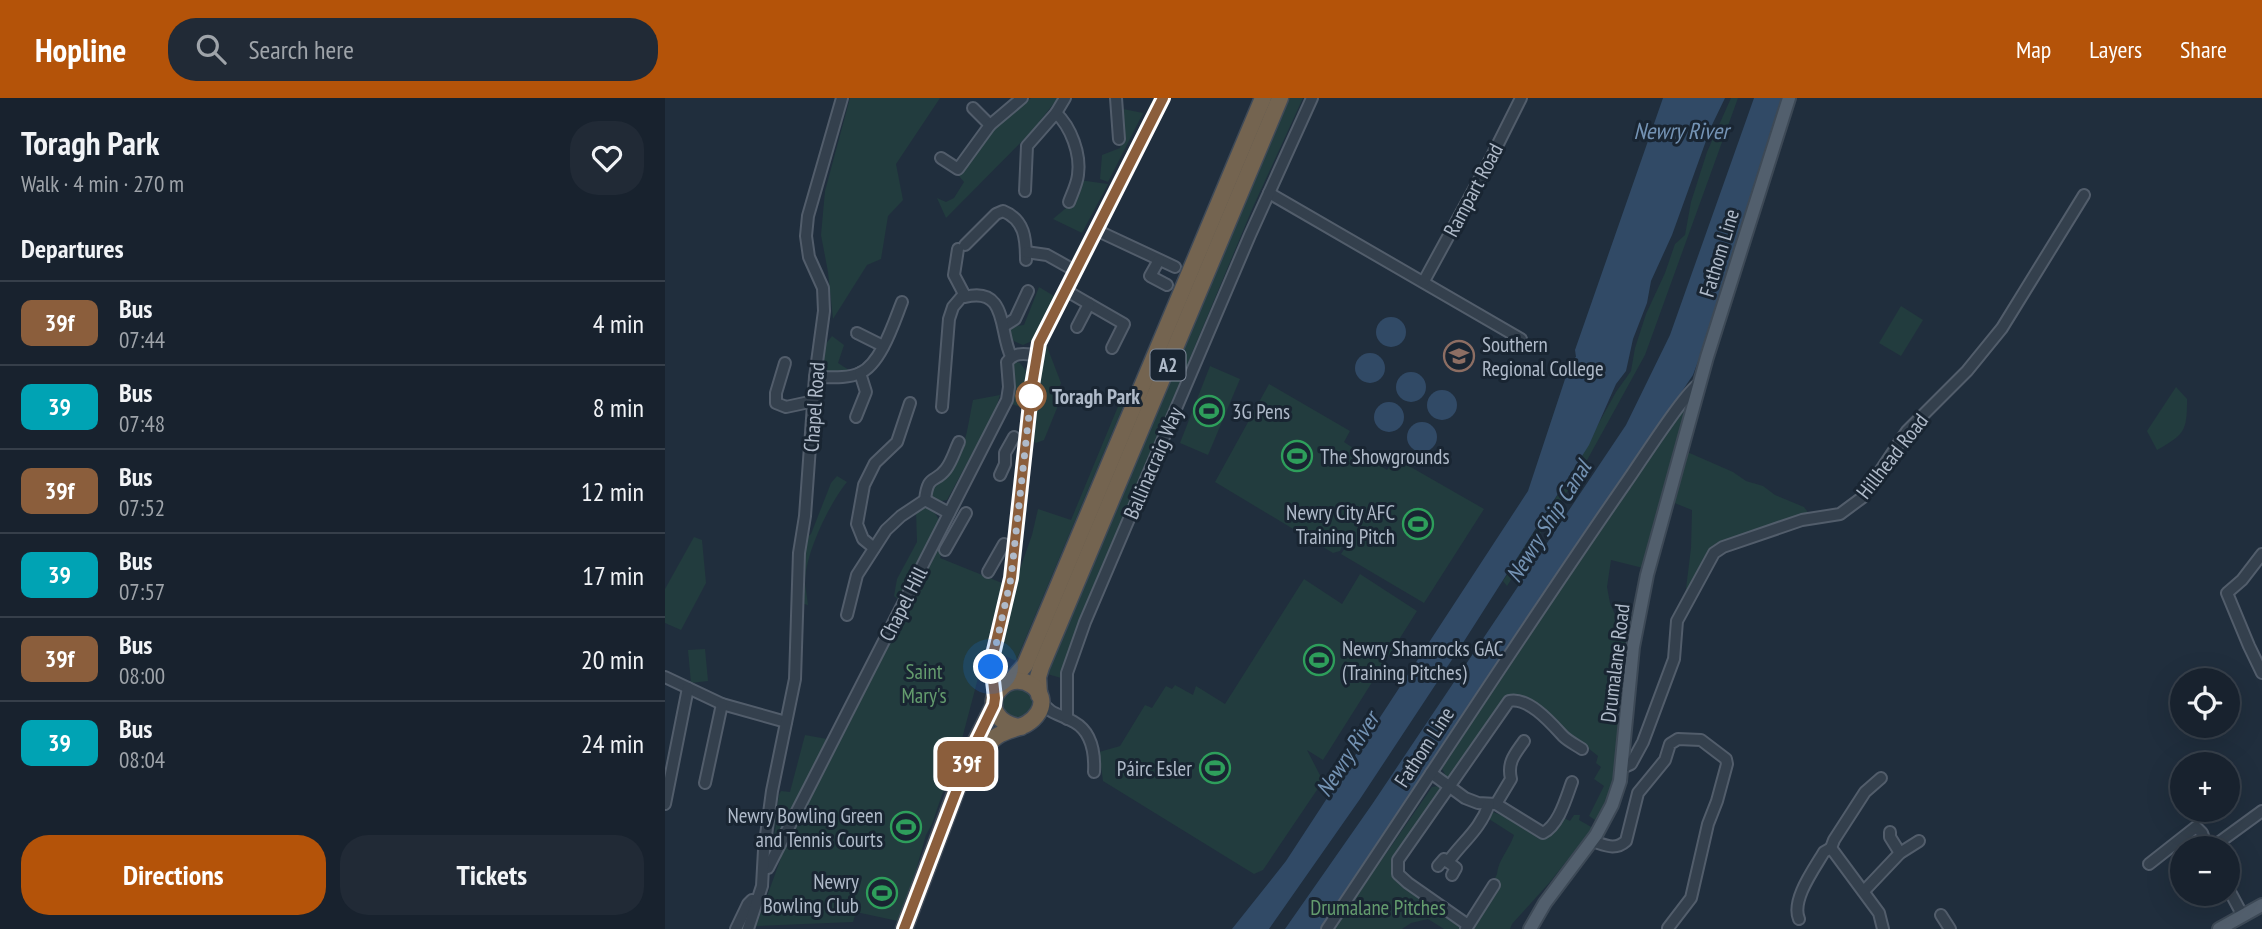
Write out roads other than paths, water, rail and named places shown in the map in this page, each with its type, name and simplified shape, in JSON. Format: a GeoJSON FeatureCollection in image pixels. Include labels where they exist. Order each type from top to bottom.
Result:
{"type":"FeatureCollection","features":[{"type":"Feature","properties":{"kind":"highway","name":"A2"},"geometry":{"type":"LineString","coordinates":[[904,929],[972,750],[998,691],[1021,671],[1031,651],[1263,98]]}},
{"type":"Feature","properties":{"kind":"highway","name":"A2"},"geometry":{"type":"LineString","coordinates":[[962,775],[998,735],[1024,726],[1038,714],[1038,677],[1041,667],[1280,98]]}},
{"type":"Feature","properties":{"kind":"highway"},"geometry":{"type":"LineString","coordinates":[[1009,682],[1027,682],[1040,698]]}},
{"type":"Feature","properties":{"kind":"highway"},"geometry":{"type":"LineString","coordinates":[[994,701],[997,718],[1002,722],[1024,726]]}},
{"type":"Feature","properties":{"kind":"main road","name":"Fathom Line"},"geometry":{"type":"LineString","coordinates":[[1700,383],[1789,98]]}},
{"type":"Feature","properties":{"kind":"main road","name":"Drumalane Road"},"geometry":{"type":"LineString","coordinates":[[1530,929],[1545,902],[1592,841],[1612,805],[1622,768],[1639,608],[1700,383]]}},
{"type":"Feature","properties":{"kind":"main road"},"geometry":{"type":"LineString","coordinates":[[2219,929],[2262,905]]}},
{"type":"Feature","properties":{"kind":"street","name":"Chapel Road"},"geometry":{"type":"LineString","coordinates":[[764,869],[772,791],[795,679],[797,575],[806,516],[815,377],[824,311],[823,288],[809,257],[806,236],[808,216],[842,98]]}},
{"type":"Feature","properties":{"kind":"street"},"geometry":{"type":"LineString","coordinates":[[1025,191],[1027,146],[1056,113],[1065,98]]}},
{"type":"Feature","properties":{"kind":"street"},"geometry":{"type":"LineString","coordinates":[[1116,98],[1119,139]]}},
{"type":"Feature","properties":{"kind":"street"},"geometry":{"type":"LineString","coordinates":[[994,701],[991,659],[1013,566],[1039,343],[1163,98]]}},
{"type":"Feature","properties":{"kind":"street","name":"Ballinacraig Way"},"geometry":{"type":"LineString","coordinates":[[1065,718],[1067,673],[1085,622],[1312,98]]}},
{"type":"Feature","properties":{"kind":"street","name":"Rampart Road"},"geometry":{"type":"LineString","coordinates":[[1424,281],[1492,158],[1521,98]]}},
{"type":"Feature","properties":{"kind":"street"},"geometry":{"type":"LineString","coordinates":[[940,158],[958,169],[990,125],[1014,100]]}},
{"type":"Feature","properties":{"kind":"street"},"geometry":{"type":"LineString","coordinates":[[973,108],[990,125]]}},
{"type":"Feature","properties":{"kind":"street"},"geometry":{"type":"LineString","coordinates":[[1056,113],[1064,121],[1073,138],[1078,174],[1069,202]]}},
{"type":"Feature","properties":{"kind":"street"},"geometry":{"type":"LineString","coordinates":[[1269,193],[1521,339]]}},
{"type":"Feature","properties":{"kind":"street","name":"Hillhead Road"},"geometry":{"type":"LineString","coordinates":[[1622,768],[1631,764],[1643,742],[1674,659],[1677,621],[1713,553],[1789,524],[1840,513],[1863,497],[1907,431],[1951,388],[2002,328],[2084,195]]}},
{"type":"Feature","properties":{"kind":"street"},"geometry":{"type":"LineString","coordinates":[[1037,355],[1011,356],[1005,345],[1004,327],[997,306],[991,299],[981,295],[965,297],[954,275],[962,247],[996,214],[1003,211],[1019,223],[1025,233],[1026,256],[1047,255],[1072,269],[1076,268]]}},
{"type":"Feature","properties":{"kind":"street"},"geometry":{"type":"LineString","coordinates":[[1096,230],[1175,267]]}},
{"type":"Feature","properties":{"kind":"street"},"geometry":{"type":"LineString","coordinates":[[1159,260],[1150,276],[1167,285]]}},
{"type":"Feature","properties":{"kind":"street"},"geometry":{"type":"LineString","coordinates":[[1065,290],[1124,324],[1112,348]]}},
{"type":"Feature","properties":{"kind":"street"},"geometry":{"type":"LineString","coordinates":[[1004,327],[1015,319],[1028,291]]}},
{"type":"Feature","properties":{"kind":"street"},"geometry":{"type":"LineString","coordinates":[[942,407],[949,319],[953,307],[964,294]]}},
{"type":"Feature","properties":{"kind":"street"},"geometry":{"type":"LineString","coordinates":[[815,377],[847,376],[868,368],[883,346],[902,302]]}},
{"type":"Feature","properties":{"kind":"street"},"geometry":{"type":"LineString","coordinates":[[1077,327],[1089,304]]}},
{"type":"Feature","properties":{"kind":"street"},"geometry":{"type":"LineString","coordinates":[[857,333],[883,346]]}},
{"type":"Feature","properties":{"kind":"street","name":"Chapel Hill"},"geometry":{"type":"LineString","coordinates":[[764,869],[768,868],[1006,400],[1009,387],[1007,362],[1011,356]]}},
{"type":"Feature","properties":{"kind":"street"},"geometry":{"type":"LineString","coordinates":[[785,363],[776,393],[776,403],[786,407],[814,401]]}},
{"type":"Feature","properties":{"kind":"street"},"geometry":{"type":"LineString","coordinates":[[856,418],[866,392],[860,373]]}},
{"type":"Feature","properties":{"kind":"street","name":"Fathom Line"},"geometry":{"type":"LineString","coordinates":[[1327,929],[1574,556],[1675,413],[1700,383]]}},
{"type":"Feature","properties":{"kind":"street"},"geometry":{"type":"LineString","coordinates":[[874,548],[863,539],[857,524],[864,485],[875,463],[897,442],[910,403]]}},
{"type":"Feature","properties":{"kind":"street"},"geometry":{"type":"LineString","coordinates":[[1675,413],[1691,419]]}},
{"type":"Feature","properties":{"kind":"street"},"geometry":{"type":"LineString","coordinates":[[1014,437],[1005,453],[1002,469],[1024,467]]}},
{"type":"Feature","properties":{"kind":"street"},"geometry":{"type":"LineString","coordinates":[[925,500],[926,490],[932,479],[946,469],[959,442]]}},
{"type":"Feature","properties":{"kind":"street"},"geometry":{"type":"LineString","coordinates":[[925,500],[949,513]]}},
{"type":"Feature","properties":{"kind":"street"},"geometry":{"type":"LineString","coordinates":[[846,615],[857,575],[886,530],[925,500]]}},
{"type":"Feature","properties":{"kind":"street","name":"Chapel Hill"},"geometry":{"type":"LineString","coordinates":[[945,550],[965,513]]}},
{"type":"Feature","properties":{"kind":"street"},"geometry":{"type":"LineString","coordinates":[[943,525],[955,532]]}},
{"type":"Feature","properties":{"kind":"street"},"geometry":{"type":"LineString","coordinates":[[988,572],[1004,544]]}},
{"type":"Feature","properties":{"kind":"street"},"geometry":{"type":"LineString","coordinates":[[2262,554],[2242,580],[2227,593],[2262,673]]}},
{"type":"Feature","properties":{"kind":"street"},"geometry":{"type":"LineString","coordinates":[[995,560],[1013,566]]}},
{"type":"Feature","properties":{"kind":"street"},"geometry":{"type":"LineString","coordinates":[[992,672],[1009,682]]}},
{"type":"Feature","properties":{"kind":"street"},"geometry":{"type":"LineString","coordinates":[[665,677],[722,704],[786,722]]}},
{"type":"Feature","properties":{"kind":"street"},"geometry":{"type":"LineString","coordinates":[[665,804],[688,688]]}},
{"type":"Feature","properties":{"kind":"street"},"geometry":{"type":"LineString","coordinates":[[1040,698],[1052,713],[1080,726],[1093,750],[1094,772]]}},
{"type":"Feature","properties":{"kind":"street"},"geometry":{"type":"LineString","coordinates":[[1494,885],[1467,927],[1398,874],[1399,858],[1509,701],[1513,699],[1530,706],[1553,723],[1575,749]]}},
{"type":"Feature","properties":{"kind":"street"},"geometry":{"type":"LineString","coordinates":[[705,783],[722,704]]}},
{"type":"Feature","properties":{"kind":"street"},"geometry":{"type":"LineString","coordinates":[[1024,726],[1065,718]]}},
{"type":"Feature","properties":{"kind":"street"},"geometry":{"type":"LineString","coordinates":[[1592,841],[1617,847],[1626,841],[1639,793],[1665,760],[1670,744],[1678,739],[1701,740],[1726,759],[1727,764],[1701,847],[1691,898],[1668,928]]}},
{"type":"Feature","properties":{"kind":"street"},"geometry":{"type":"LineString","coordinates":[[1452,875],[1456,868],[1443,864],[1466,839],[1474,835],[1511,779],[1510,762],[1524,741]]}},
{"type":"Feature","properties":{"kind":"street"},"geometry":{"type":"LineString","coordinates":[[1430,773],[1465,798],[1492,804],[1543,833],[1549,830],[1554,822],[1572,782]]}},
{"type":"Feature","properties":{"kind":"street"},"geometry":{"type":"LineString","coordinates":[[1799,919],[1796,912],[1797,902],[1824,852],[1831,848],[1865,792],[1881,778]]}},
{"type":"Feature","properties":{"kind":"street"},"geometry":{"type":"LineString","coordinates":[[2227,836],[2262,811]]}},
{"type":"Feature","properties":{"kind":"street"},"geometry":{"type":"LineString","coordinates":[[2185,836],[2196,827],[2203,836]]}},
{"type":"Feature","properties":{"kind":"street"},"geometry":{"type":"LineString","coordinates":[[1890,832],[1890,837],[1900,853]]}},
{"type":"Feature","properties":{"kind":"street"},"geometry":{"type":"LineString","coordinates":[[1864,891],[1900,853],[1919,841]]}},
{"type":"Feature","properties":{"kind":"street"},"geometry":{"type":"LineString","coordinates":[[2149,864],[2170,847]]}},
{"type":"Feature","properties":{"kind":"street"},"geometry":{"type":"LineString","coordinates":[[1831,848],[1879,913],[1883,929]]}},
{"type":"Feature","properties":{"kind":"street"},"geometry":{"type":"LineString","coordinates":[[748,929],[758,901],[764,869]]}},
{"type":"Feature","properties":{"kind":"street"},"geometry":{"type":"LineString","coordinates":[[736,929],[748,904],[753,900],[758,901]]}},
{"type":"Feature","properties":{"kind":"street"},"geometry":{"type":"LineString","coordinates":[[2238,906],[2243,916]]}},
{"type":"Feature","properties":{"kind":"street"},"geometry":{"type":"LineString","coordinates":[[1941,915],[1950,929]]}},
{"type":"Feature","properties":{"kind":"water","name":"Newry River"},"geometry":{"type":"Polygon","coordinates":[[[1663,98],[1725,98],[1711,127],[1672,235],[1651,281],[1626,371],[1616,384],[1589,445],[1360,799],[1269,929],[1232,929],[1286,861],[1528,491],[1663,98]]]}},
{"type":"Feature","properties":{"kind":"water","name":"Newry Ship Canal"},"geometry":{"type":"Polygon","coordinates":[[[1754,98],[1783,98],[1693,375],[1321,929],[1285,929],[1373,803],[1626,425],[1670,335],[1754,98]]]}},
{"type":"Feature","properties":{"kind":"water"},"geometry":{"type":"Polygon","coordinates":[[[1391,317],[1402,321],[1406,332],[1402,343],[1391,347],[1380,343],[1376,332],[1380,321],[1391,317]]]}},
{"type":"Feature","properties":{"kind":"water"},"geometry":{"type":"Polygon","coordinates":[[[1370,353],[1381,357],[1385,368],[1381,379],[1370,383],[1359,379],[1355,368],[1359,357],[1370,353]]]}},
{"type":"Feature","properties":{"kind":"water"},"geometry":{"type":"Polygon","coordinates":[[[1411,372],[1422,376],[1426,387],[1422,398],[1411,402],[1400,398],[1396,387],[1400,376],[1411,372]]]}},
{"type":"Feature","properties":{"kind":"water"},"geometry":{"type":"Polygon","coordinates":[[[1442,390],[1453,394],[1457,405],[1453,416],[1442,420],[1431,416],[1427,405],[1431,394],[1442,390]]]}},
{"type":"Feature","properties":{"kind":"water"},"geometry":{"type":"Polygon","coordinates":[[[1389,402],[1400,406],[1404,417],[1400,428],[1389,432],[1378,428],[1374,417],[1378,406],[1389,402]]]}},
{"type":"Feature","properties":{"kind":"water"},"geometry":{"type":"Polygon","coordinates":[[[1422,422],[1433,426],[1437,437],[1433,448],[1422,452],[1411,448],[1407,437],[1411,426],[1422,422]]]}},
{"type":"Feature","properties":{"kind":"place","name":"Southern Regional College"},"geometry":{"type":"Point","coordinates":[1459,356]}},
{"type":"Feature","properties":{"kind":"place","name":"Toragh Park"},"geometry":{"type":"Point","coordinates":[1031,396]}},
{"type":"Feature","properties":{"kind":"place","name":"3G Pens"},"geometry":{"type":"Point","coordinates":[1209,411]}},
{"type":"Feature","properties":{"kind":"place","name":"The Showgrounds"},"geometry":{"type":"Point","coordinates":[1297,456]}},
{"type":"Feature","properties":{"kind":"place","name":"Newry City AFC Training Pitch"},"geometry":{"type":"Point","coordinates":[1418,524]}},
{"type":"Feature","properties":{"kind":"place","name":"Newry Shamrocks GAC (Training Pitches)"},"geometry":{"type":"Point","coordinates":[1319,660]}},
{"type":"Feature","properties":{"kind":"place","name":"Páirc Esler"},"geometry":{"type":"Point","coordinates":[1215,768]}},
{"type":"Feature","properties":{"kind":"place","name":"Newry Bowling Green and Tennis Courts"},"geometry":{"type":"Point","coordinates":[906,827]}},
{"type":"Feature","properties":{"kind":"place","name":"Newry Bowling Club"},"geometry":{"type":"Point","coordinates":[882,893]}},
{"type":"Feature","properties":{"kind":"park label","name":"Saint Mary's"},"geometry":{"type":"Point","coordinates":[924,683]}},
{"type":"Feature","properties":{"kind":"park label","name":"Drumalane Pitches"},"geometry":{"type":"Point","coordinates":[1378,907]}}]}
